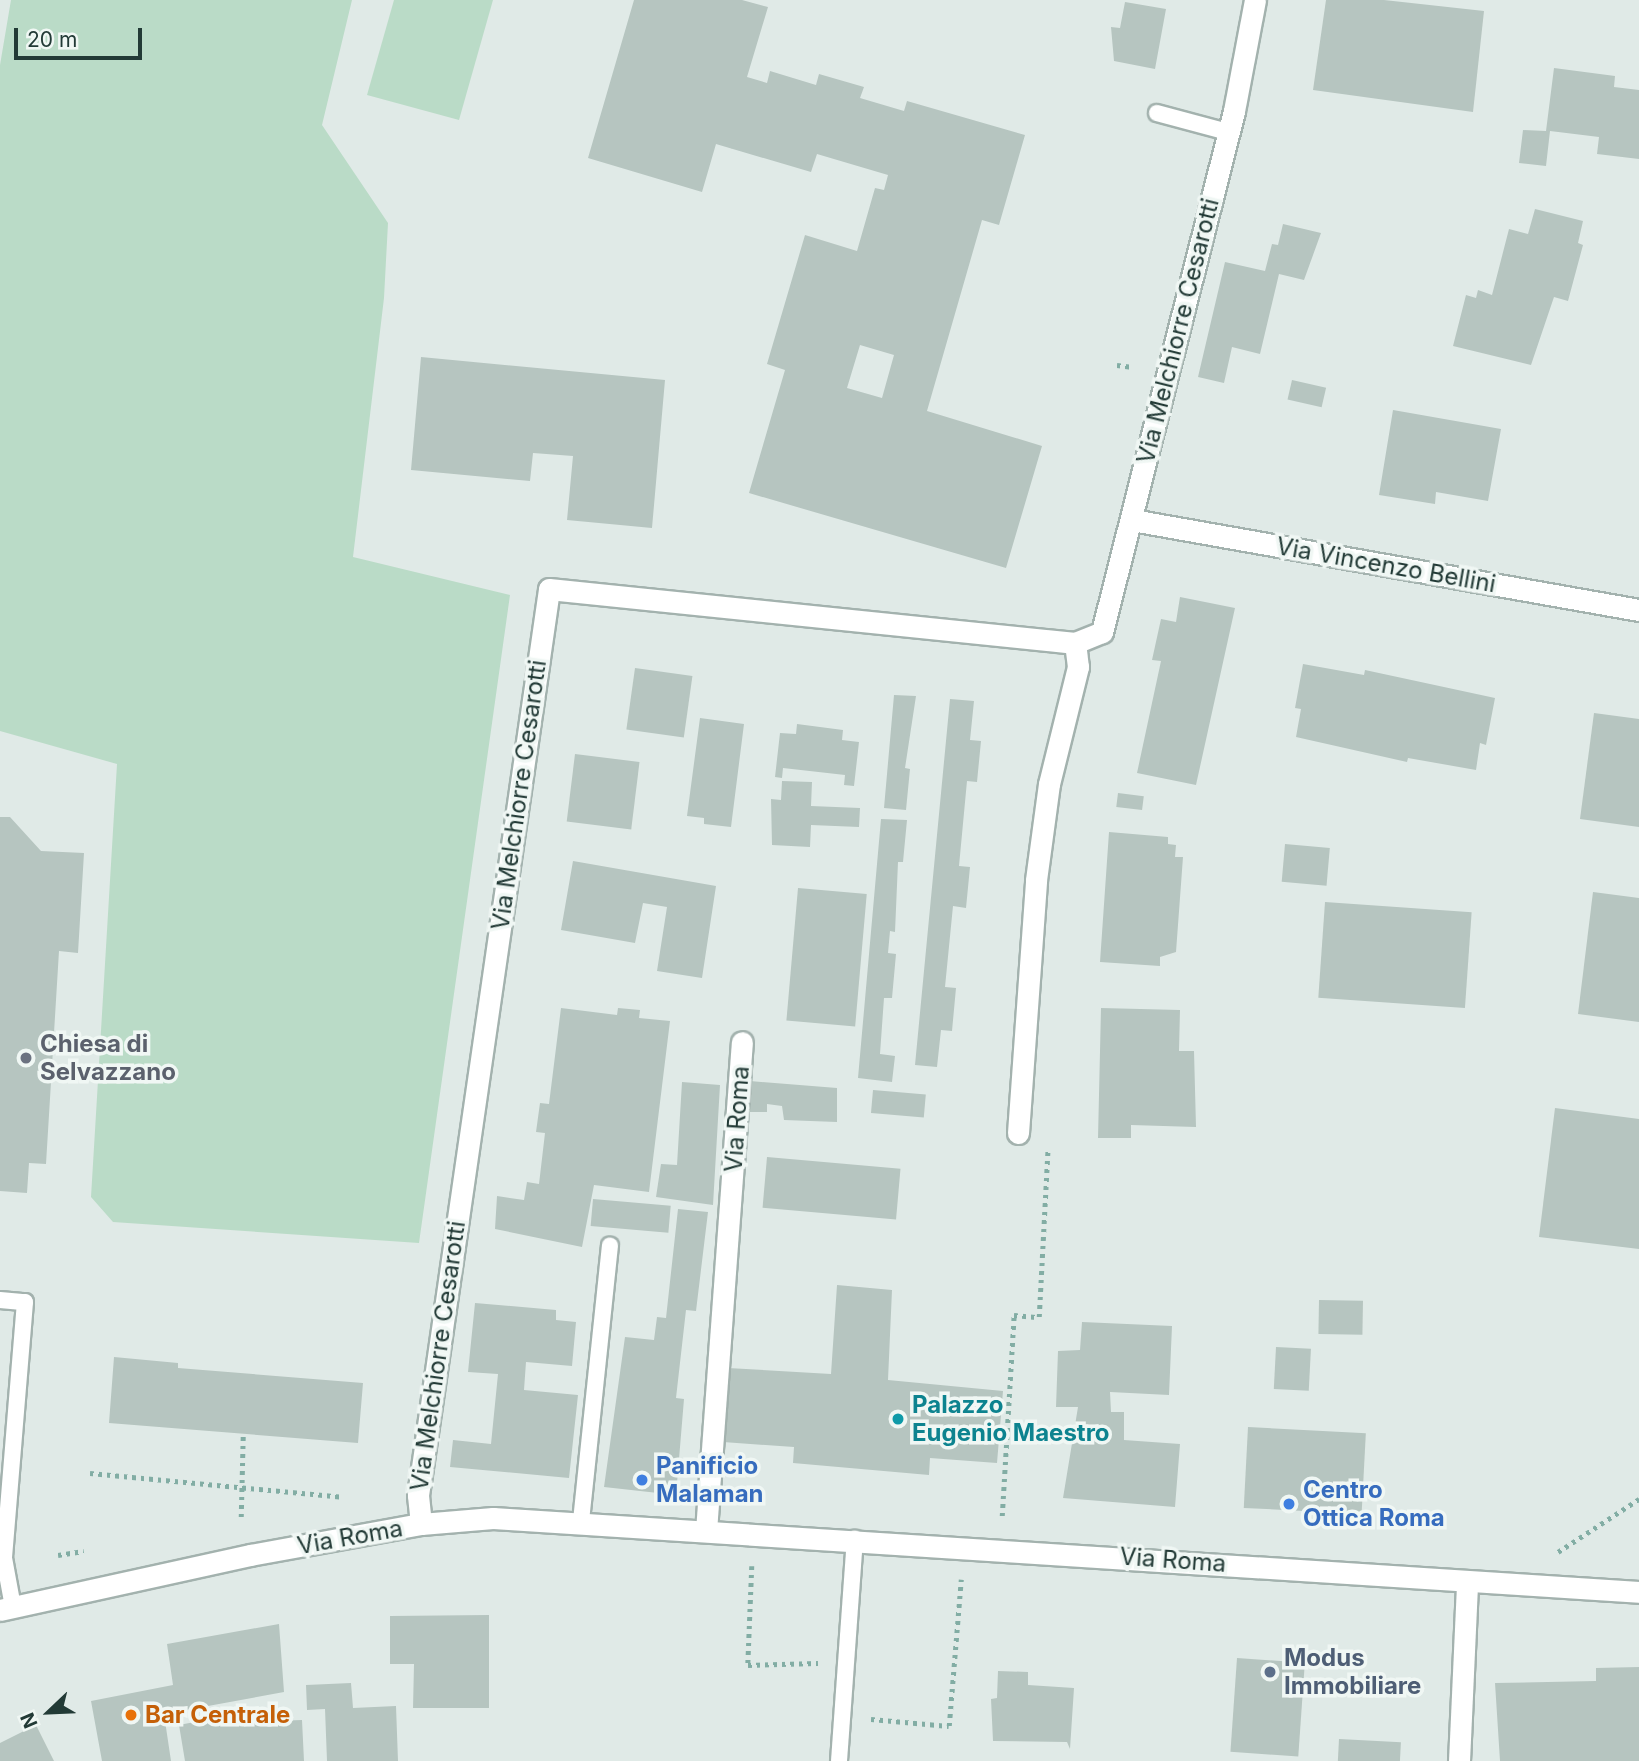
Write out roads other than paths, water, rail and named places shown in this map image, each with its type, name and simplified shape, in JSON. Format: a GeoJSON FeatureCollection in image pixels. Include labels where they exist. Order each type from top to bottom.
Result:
{"type":"FeatureCollection","features":[{"type":"Feature","properties":{"kind":"street","name":"Via Melchiorre Cesarotti"},"geometry":{"type":"LineString","coordinates":[[421,1524],[418,1495],[421,1467],[549,589],[1075,643],[1102,632],[1132,520],[1163,377],[1228,132],[1255,0]]}},
{"type":"Feature","properties":{"kind":"street","name":"Via Vincenzo Bellini"},"geometry":{"type":"LineString","coordinates":[[1132,520],[1639,610]]}},
{"type":"Feature","properties":{"kind":"street"},"geometry":{"type":"LineString","coordinates":[[1018,1133],[1036,880],[1049,784],[1078,667],[1075,643]]}},
{"type":"Feature","properties":{"kind":"street","name":"Via Roma"},"geometry":{"type":"LineString","coordinates":[[706,1531],[742,1042]]}},
{"type":"Feature","properties":{"kind":"street","name":"Via Roma"},"geometry":{"type":"LineString","coordinates":[[7,1609],[250,1555],[421,1524],[493,1518],[581,1521],[1639,1592]]}},
{"type":"Feature","properties":{"kind":"street"},"geometry":{"type":"LineString","coordinates":[[1459,1761],[1467,1582]]}},
{"type":"Feature","properties":{"kind":"lane"},"geometry":{"type":"LineString","coordinates":[[1157,113],[1228,132]]}},
{"type":"Feature","properties":{"kind":"lane"},"geometry":{"type":"LineString","coordinates":[[581,1521],[610,1246]]}},
{"type":"Feature","properties":{"kind":"lane"},"geometry":{"type":"LineString","coordinates":[[0,1300],[24,1302],[4,1558],[7,1609]]}},
{"type":"Feature","properties":{"kind":"lane"},"geometry":{"type":"LineString","coordinates":[[839,1761],[855,1539]]}},
{"type":"Feature","properties":{"kind":"place","name":"Chiesa di Selvazzano"},"geometry":{"type":"Point","coordinates":[26,1058]}},
{"type":"Feature","properties":{"kind":"place","name":"Palazzo Eugenio Maestro"},"geometry":{"type":"Point","coordinates":[898,1419]}},
{"type":"Feature","properties":{"kind":"place","name":"Panificio Malaman"},"geometry":{"type":"Point","coordinates":[642,1480]}},
{"type":"Feature","properties":{"kind":"place","name":"Centro Ottica Roma"},"geometry":{"type":"Point","coordinates":[1289,1504]}},
{"type":"Feature","properties":{"kind":"place","name":"Modus Immobiliare"},"geometry":{"type":"Point","coordinates":[1270,1672]}},
{"type":"Feature","properties":{"kind":"place","name":"Bar Centrale"},"geometry":{"type":"Point","coordinates":[131,1715]}}]}
